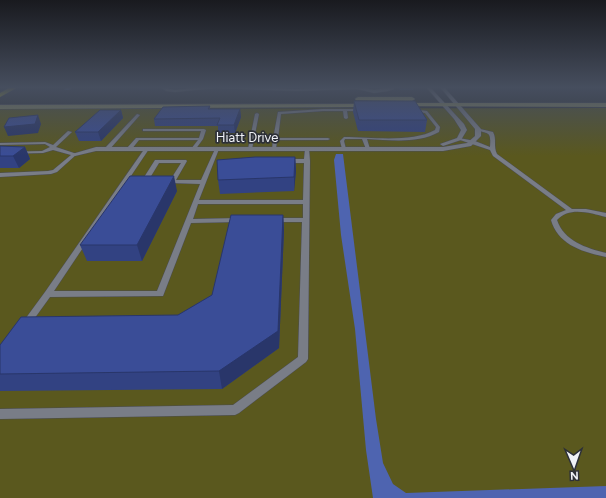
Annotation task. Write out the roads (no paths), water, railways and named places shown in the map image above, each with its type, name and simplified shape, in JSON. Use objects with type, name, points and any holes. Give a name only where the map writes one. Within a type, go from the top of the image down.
[{"type":"street","points":[[448,110],[462,125],[464,130],[459,139]]},
{"type":"street","points":[[462,110],[478,129],[478,136],[473,142]]},
{"type":"street","name":"Hiatt Drive","points":[[420,148],[438,146],[459,139]]},
{"type":"street","name":"Hiatt Drive","points":[[75,154],[96,149],[368,149],[458,147],[473,142]]},
{"type":"lane","points":[[274,149],[279,113],[339,110]]},
{"type":"lane","points":[[344,110],[346,118]]},
{"type":"lane","points":[[344,149],[342,141],[344,138],[416,138],[432,135],[437,131],[438,127],[426,112],[420,110]]},
{"type":"lane","points":[[250,149],[257,114]]},
{"type":"lane","points":[[107,149],[138,115]]},
{"type":"lane","points":[[478,129],[493,136],[492,149],[495,155],[571,211]]},
{"type":"lane","points":[[145,130],[204,130],[201,139],[193,149]]},
{"type":"lane","points":[[0,153],[42,152],[52,148],[70,132]]},
{"type":"lane","points":[[364,138],[368,149]]},
{"type":"lane","points":[[129,149],[138,139],[201,139]]},
{"type":"lane","points":[[275,139],[328,139]]},
{"type":"lane","points":[[459,139],[492,149]]},
{"type":"lane","points":[[0,144],[45,143],[51,145],[52,148],[75,154]]},
{"type":"lane","points":[[22,330],[147,149]]},
{"type":"lane","points":[[48,294],[160,294],[217,149]]},
{"type":"lane","points":[[0,414],[235,410],[303,359],[307,149]]},
{"type":"lane","points":[[0,175],[49,174],[55,171],[75,154]]},
{"type":"lane","points":[[151,182],[144,182],[157,161],[184,161],[172,182]]},
{"type":"lane","points":[[212,161],[220,161]]},
{"type":"lane","points":[[283,161],[307,161]]},
{"type":"lane","points":[[165,182],[203,182]]},
{"type":"lane","points":[[196,202],[306,202]]},
{"type":"lane","points":[[606,215],[592,212],[571,211],[564,212],[554,220],[555,228],[562,236],[586,250],[606,255]]},
{"type":"lane","points":[[189,221],[243,220]]},
{"type":"lane","points":[[267,220],[306,220]]},
{"type":"water","points":[[336,154],[343,154],[376,419],[383,463],[393,484],[406,493],[606,486],[606,498],[373,498],[366,450],[355,329],[341,235],[334,160]]}]
